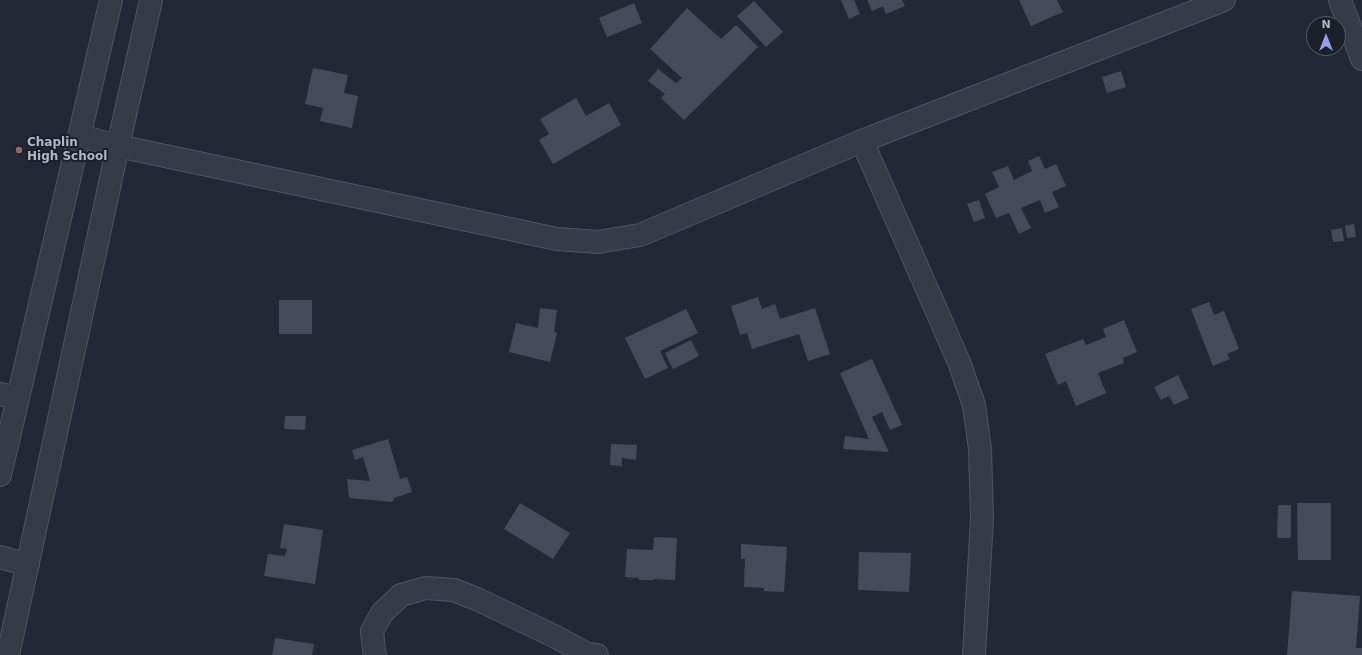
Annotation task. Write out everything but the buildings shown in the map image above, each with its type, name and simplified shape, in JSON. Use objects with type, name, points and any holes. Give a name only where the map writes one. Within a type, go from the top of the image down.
[{"type":"street","points":[[0,475],[9,396],[80,136],[111,0]]},
{"type":"street","points":[[8,655],[118,146],[152,0]]},
{"type":"street","points":[[80,136],[118,146],[557,239],[598,242],[640,234],[862,141],[1224,0]]},
{"type":"street","points":[[1340,0],[1362,59]]},
{"type":"street","points":[[862,141],[959,362],[974,404],[980,449],[982,519],[974,655]]},
{"type":"street","points":[[0,557],[28,565]]},
{"type":"street","points":[[376,655],[372,631],[382,613],[401,595],[426,588],[454,590],[467,595],[556,637],[590,655]]},
{"type":"place","name":"Chaplin High School","points":[[19,150]]}]
